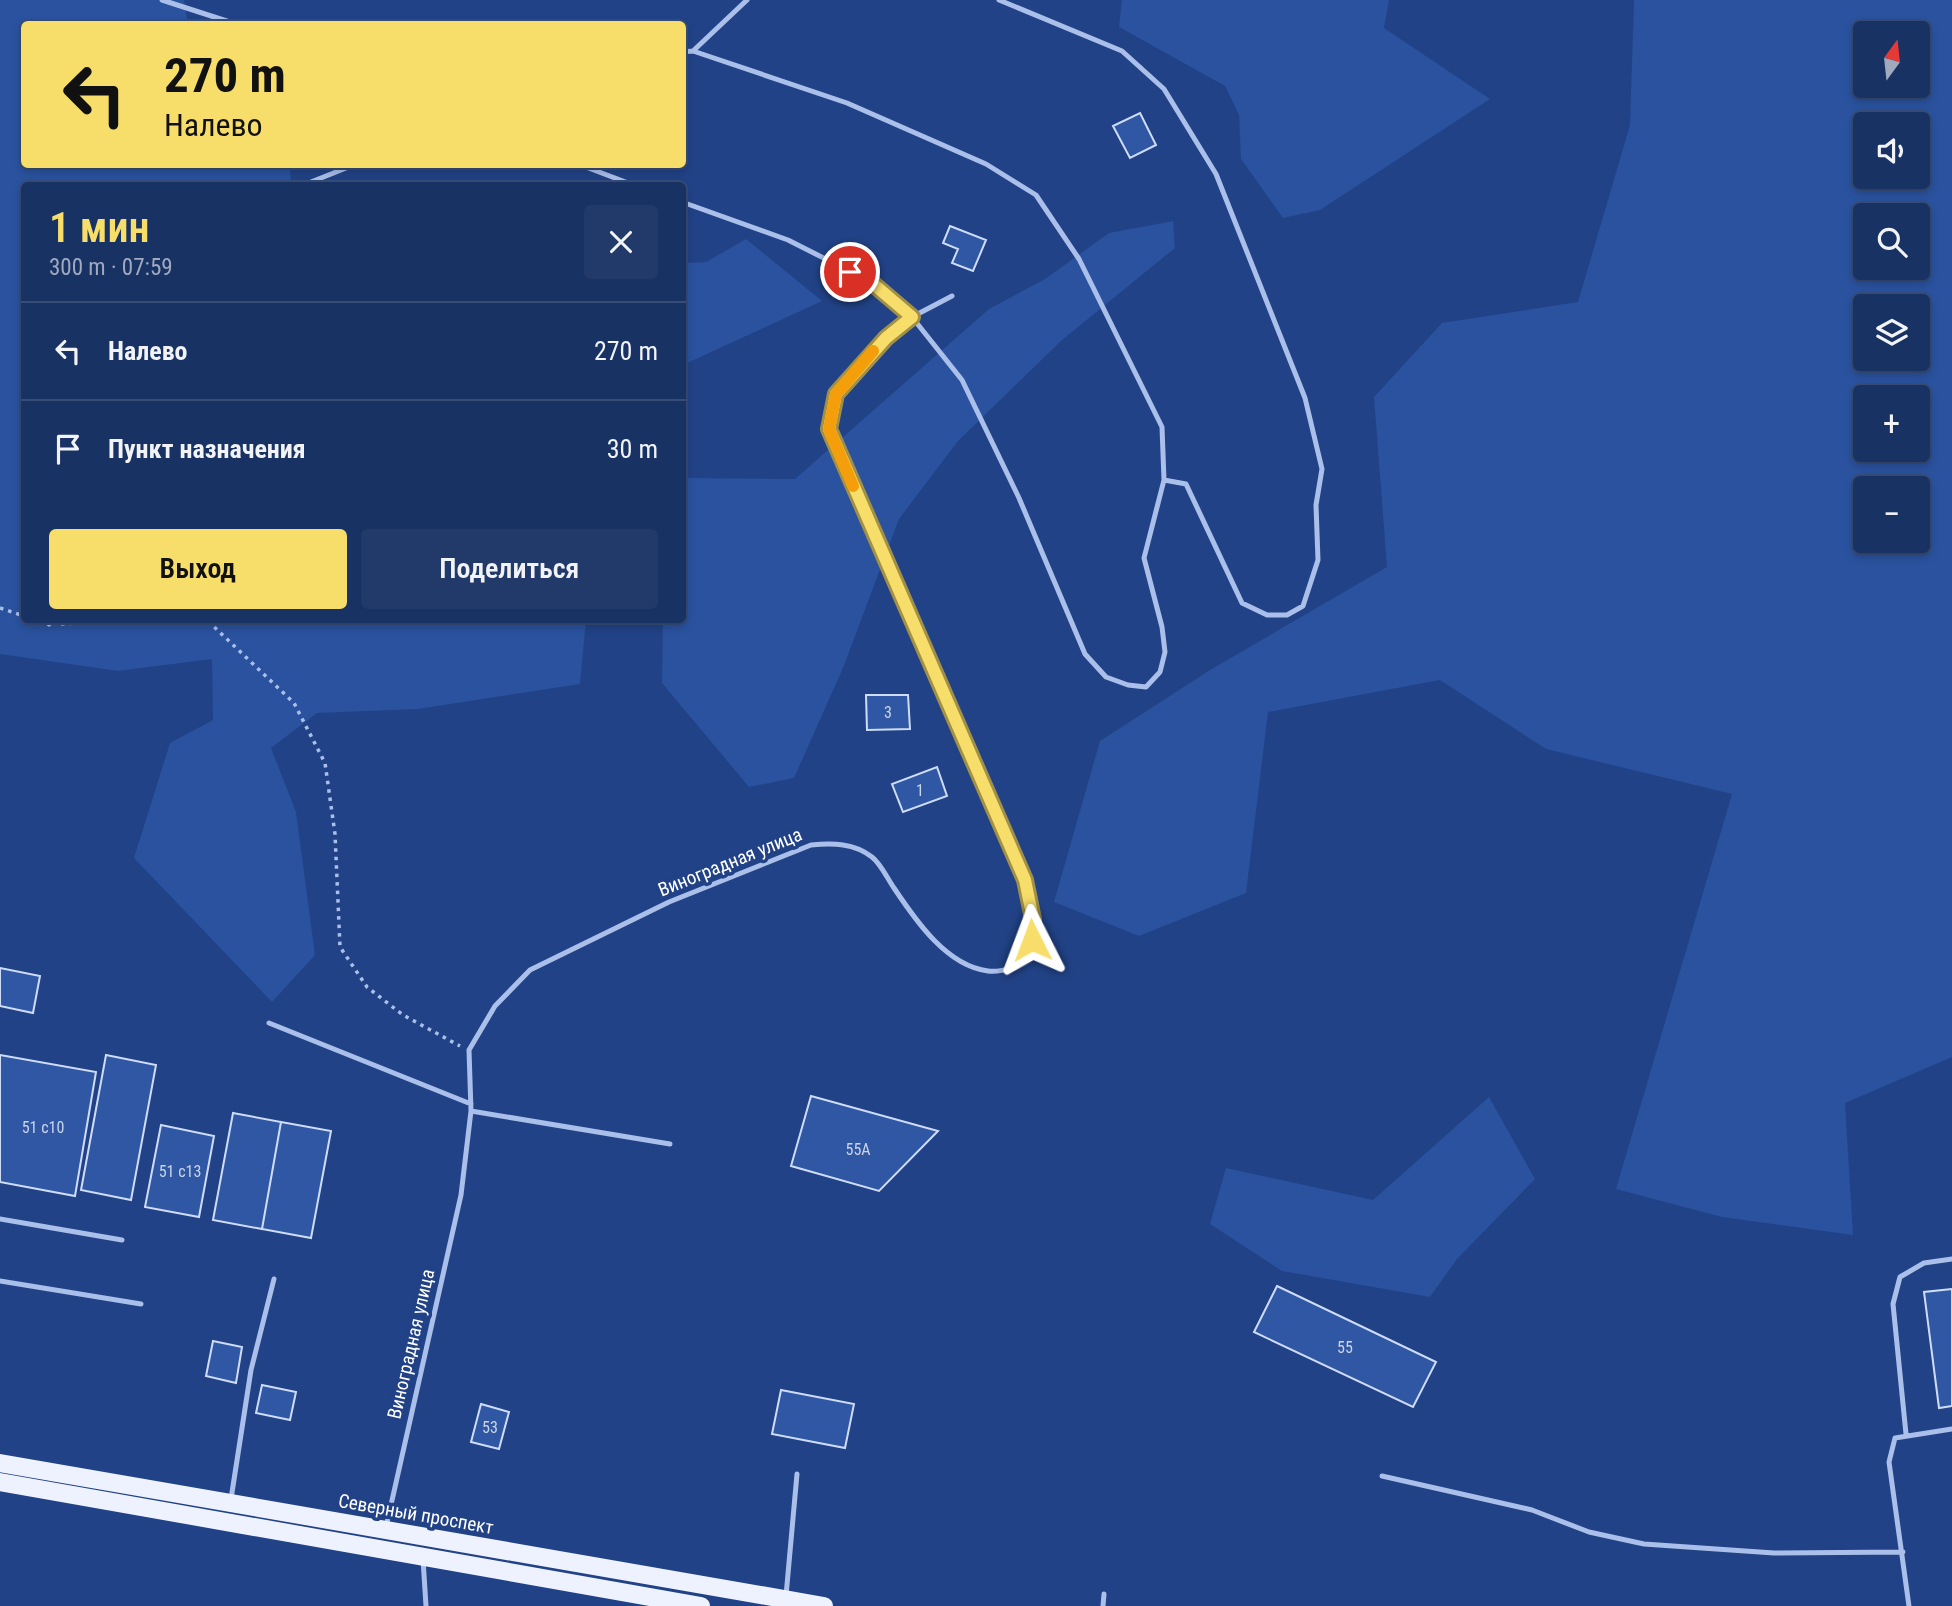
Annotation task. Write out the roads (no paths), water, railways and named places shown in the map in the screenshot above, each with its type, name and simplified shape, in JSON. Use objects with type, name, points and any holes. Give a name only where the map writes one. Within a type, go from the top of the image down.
[{"type":"main road","name":"Северный проспект","points":[[0,1463],[824,1606]]},
{"type":"main road","points":[[0,1482],[633,1600],[701,1606]]},
{"type":"lane","points":[[162,0],[227,21]]},
{"type":"lane","points":[[693,51],[747,0]]},
{"type":"lane","points":[[999,0],[1122,51],[1164,89],[1216,174],[1305,398],[1322,469],[1316,505],[1318,560],[1303,606],[1287,615],[1267,615],[1242,603],[1186,484],[1164,480]]},
{"type":"lane","points":[[686,52],[693,51],[847,103],[986,164],[1036,195],[1079,259],[1162,427],[1164,480],[1144,558],[1162,627],[1165,652],[1160,672],[1146,687],[1128,685],[1106,677],[1085,654],[1019,498],[962,380],[912,317],[871,282],[788,240],[686,203]]},
{"type":"lane","points":[[311,182],[346,168]]},
{"type":"lane","points":[[589,168],[625,182]]},
{"type":"lane","name":"Виноградная улица","points":[[385,1530],[461,1195],[471,1108],[468,1050],[495,1006],[530,970],[669,902],[811,845],[846,845],[858,848],[875,859],[933,939],[972,969],[994,972],[1013,967],[1032,940],[1033,919],[1025,880],[829,429],[836,394],[886,338],[912,317],[952,296]]},
{"type":"lane","points":[[269,1023],[471,1108],[670,1144]]},
{"type":"lane","points":[[0,1219],[122,1240]]},
{"type":"lane","points":[[1906,1434],[1893,1304],[1900,1277],[1924,1263],[1952,1259]]},
{"type":"lane","points":[[230,1503],[251,1370],[274,1279]]},
{"type":"lane","points":[[0,1281],[141,1304]]},
{"type":"lane","points":[[1909,1606],[1889,1462],[1895,1438],[1906,1434],[1952,1429]]},
{"type":"lane","points":[[785,1599],[797,1474]]},
{"type":"lane","points":[[1382,1476],[1532,1510],[1589,1532],[1644,1544],[1774,1553],[1903,1552]]},
{"type":"lane","points":[[423,1559],[426,1606]]},
{"type":"lane","points":[[1103,1606],[1104,1594]]}]
